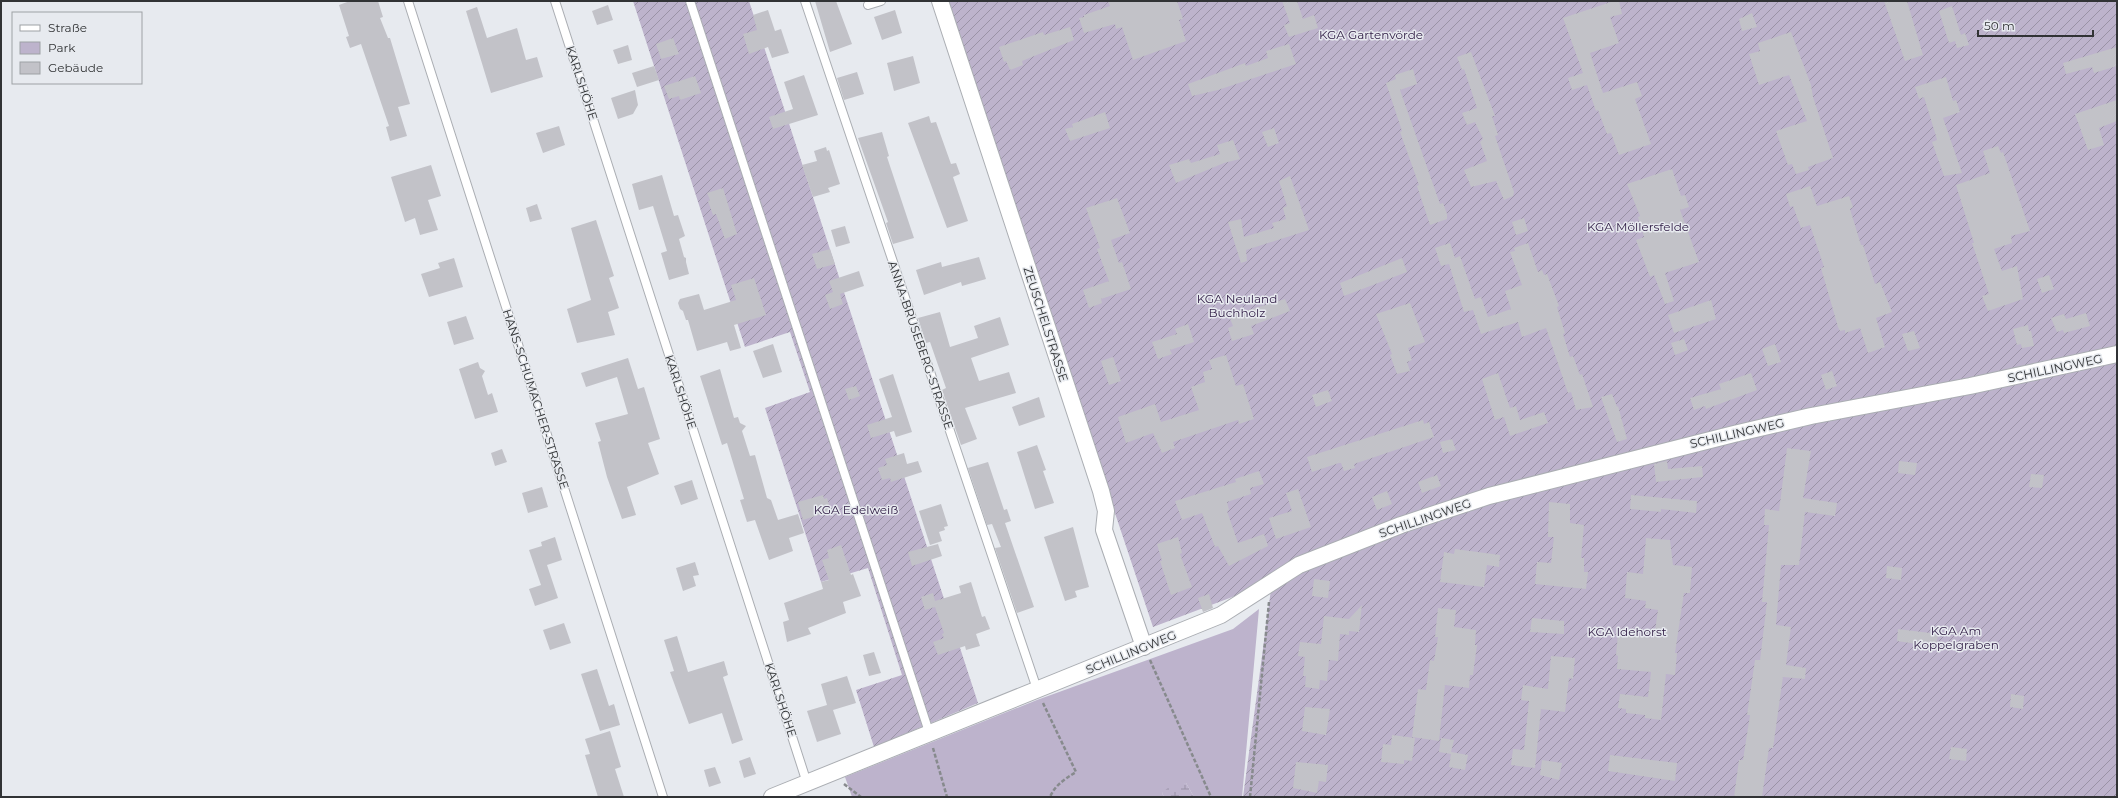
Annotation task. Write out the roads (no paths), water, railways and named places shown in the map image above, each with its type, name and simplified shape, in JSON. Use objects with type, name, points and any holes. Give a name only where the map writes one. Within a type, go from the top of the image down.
[{"type":"street","name":"ZEUSCHELSTRASSE","points":[[940,1],[1101,491],[1106,511],[1104,530],[1144,647]]},
{"type":"street","name":"SCHILLINGWEG","points":[[772,797],[1222,615],[1299,564],[1401,525],[1489,496],[1811,416],[1970,386],[2117,354]]},
{"type":"lane","name":"HANS-SCHUMACHER-STRASSE","points":[[408,1],[663,797]]},
{"type":"lane","name":"KARLSHÖHE","points":[[555,1],[807,783]]},
{"type":"lane","points":[[690,1],[904,659],[930,734]]},
{"type":"lane","name":"ANNA-BRUSEBERG-STRASSE","points":[[805,1],[1037,689]]},
{"type":"lane","points":[[868,5],[881,1]]},
{"type":"park label","name":"KGA Gartenvörde","points":[[1371,34]]},
{"type":"park label","name":"KGA Möllersfelde","points":[[1638,226]]},
{"type":"park label","name":"KGA Neuland Buchholz","points":[[1237,305]]},
{"type":"park label","name":"KGA Edelweiß","points":[[856,509]]},
{"type":"park label","name":"KGA Idehorst","points":[[1627,631]]},
{"type":"park label","name":"KGA Am Koppelgraben","points":[[1956,637]]}]
